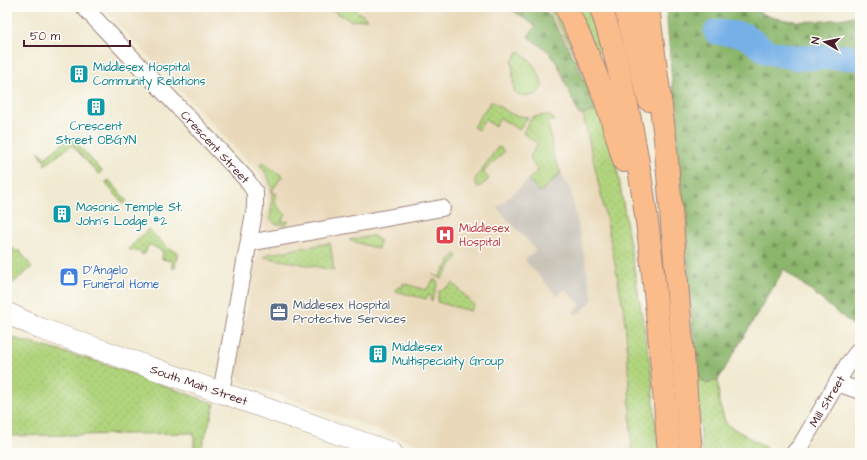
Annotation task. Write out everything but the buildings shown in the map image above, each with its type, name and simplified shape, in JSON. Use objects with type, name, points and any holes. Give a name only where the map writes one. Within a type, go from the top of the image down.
[{"type":"highway","points":[[566,7],[588,54],[614,125],[653,263]]},
{"type":"highway","points":[[601,7],[609,31],[627,106],[641,182],[653,263],[669,453]]},
{"type":"highway","points":[[625,7],[631,26],[652,116],[663,175],[675,261]]},
{"type":"highway","points":[[648,7],[662,103],[691,453]]},
{"type":"street","name":"Crescent Street","points":[[84,7],[253,188],[255,208],[221,392]]},
{"type":"street","points":[[249,243],[442,208]]},
{"type":"street","name":"South Main Street","points":[[7,313],[39,328],[392,453]]},
{"type":"street","name":"Mill Street","points":[[794,453],[801,445],[837,383],[860,349]]},
{"type":"street","points":[[837,383],[860,391]]},
{"type":"shaded area","name":"Middlesex Hospital","points":[[102,7],[548,7],[575,54],[595,97],[617,167],[644,319],[652,376],[658,453],[442,453],[244,383],[240,380],[236,372],[236,366],[268,200],[265,183],[260,174]]},
{"type":"shaded area","points":[[561,173],[571,191],[593,300],[576,315],[573,312],[581,305],[565,289],[557,296],[525,260],[536,250],[497,208],[528,180],[540,192]]},
{"type":"green space","points":[[333,7],[351,7],[368,19],[351,21],[332,10]]},
{"type":"green space","points":[[508,7],[543,7],[573,57],[586,84],[596,111],[579,115],[558,65],[548,51],[528,37],[535,26]]},
{"type":"green space","points":[[548,7],[554,7],[580,61],[595,97],[575,54]]},
{"type":"green space","points":[[575,7],[587,7],[601,49],[596,52]]},
{"type":"green space","points":[[666,7],[753,7],[774,18],[805,21],[836,20],[860,14],[860,329],[859,330],[784,269],[718,380],[707,384],[696,375]]},
{"type":"green space","points":[[519,51],[531,62],[540,76],[542,87],[537,94],[525,96],[514,91],[512,61]]},
{"type":"green space","points":[[491,101],[513,115],[528,117],[519,130],[500,118],[495,126],[485,120],[478,130],[473,127]]},
{"type":"green space","points":[[599,109],[617,167],[652,376],[658,453],[632,453],[624,312],[606,217],[583,114]]},
{"type":"green space","points":[[546,115],[553,118],[554,121],[548,122],[553,154],[561,173],[540,192],[528,180],[538,171],[530,157],[538,144],[523,133],[532,117]]},
{"type":"green space","points":[[71,137],[102,171],[98,174],[72,145],[45,165],[44,164],[45,162],[38,152],[40,152],[45,158]]},
{"type":"green space","points":[[498,147],[504,152],[483,172],[489,179],[478,187],[475,183],[475,179]]},
{"type":"green space","points":[[262,162],[282,176],[272,191],[271,184],[260,165]]},
{"type":"green space","points":[[109,180],[127,201],[124,204],[107,185],[106,182]]},
{"type":"green space","points":[[272,191],[277,194],[275,201],[277,206],[286,215],[281,222],[289,221],[286,225],[275,224],[270,219]]},
{"type":"green space","points":[[148,229],[169,249],[178,252],[175,268],[172,268],[172,261],[162,259],[163,251],[152,246],[148,245],[145,254],[128,249]]},
{"type":"green space","points":[[371,236],[380,241],[378,249],[349,240]]},
{"type":"green space","points":[[330,243],[334,270],[264,257],[269,254]]},
{"type":"green space","points":[[12,247],[17,252],[19,250],[32,267],[7,288],[7,251]]},
{"type":"green space","points":[[455,254],[458,256],[441,279],[432,274],[439,277]]},
{"type":"green space","points":[[434,279],[438,282],[432,301],[430,300],[431,297],[428,295],[426,299],[395,291],[398,287],[402,288],[403,283],[426,290]]},
{"type":"green space","points":[[453,283],[474,305],[470,311],[437,302],[439,291]]},
{"type":"green space","points":[[7,335],[99,362],[215,404],[200,453],[194,453],[194,433],[9,436],[7,438]]},
{"type":"green space","points":[[696,375],[707,384],[718,380],[719,403],[726,424],[768,449],[764,453],[702,453]]},
{"type":"waterway","points":[[716,32],[744,35],[768,52],[797,58],[860,58]]},
{"type":"place","name":"Middlesex Hospital Community Relations","points":[[79,74]]},
{"type":"place","name":"Crescent Street OBGYN","points":[[96,107]]},
{"type":"place","name":"Masonic Temple St. John's Lodge #2","points":[[62,214]]},
{"type":"place","name":"Middlesex Hospital","points":[[445,235]]},
{"type":"place","name":"D'Angelo Funeral Home","points":[[69,277]]},
{"type":"place","name":"Middlesex Hospital Protective Services","points":[[279,312]]},
{"type":"place","name":"Middlesex Multispecialty Group","points":[[378,354]]}]
